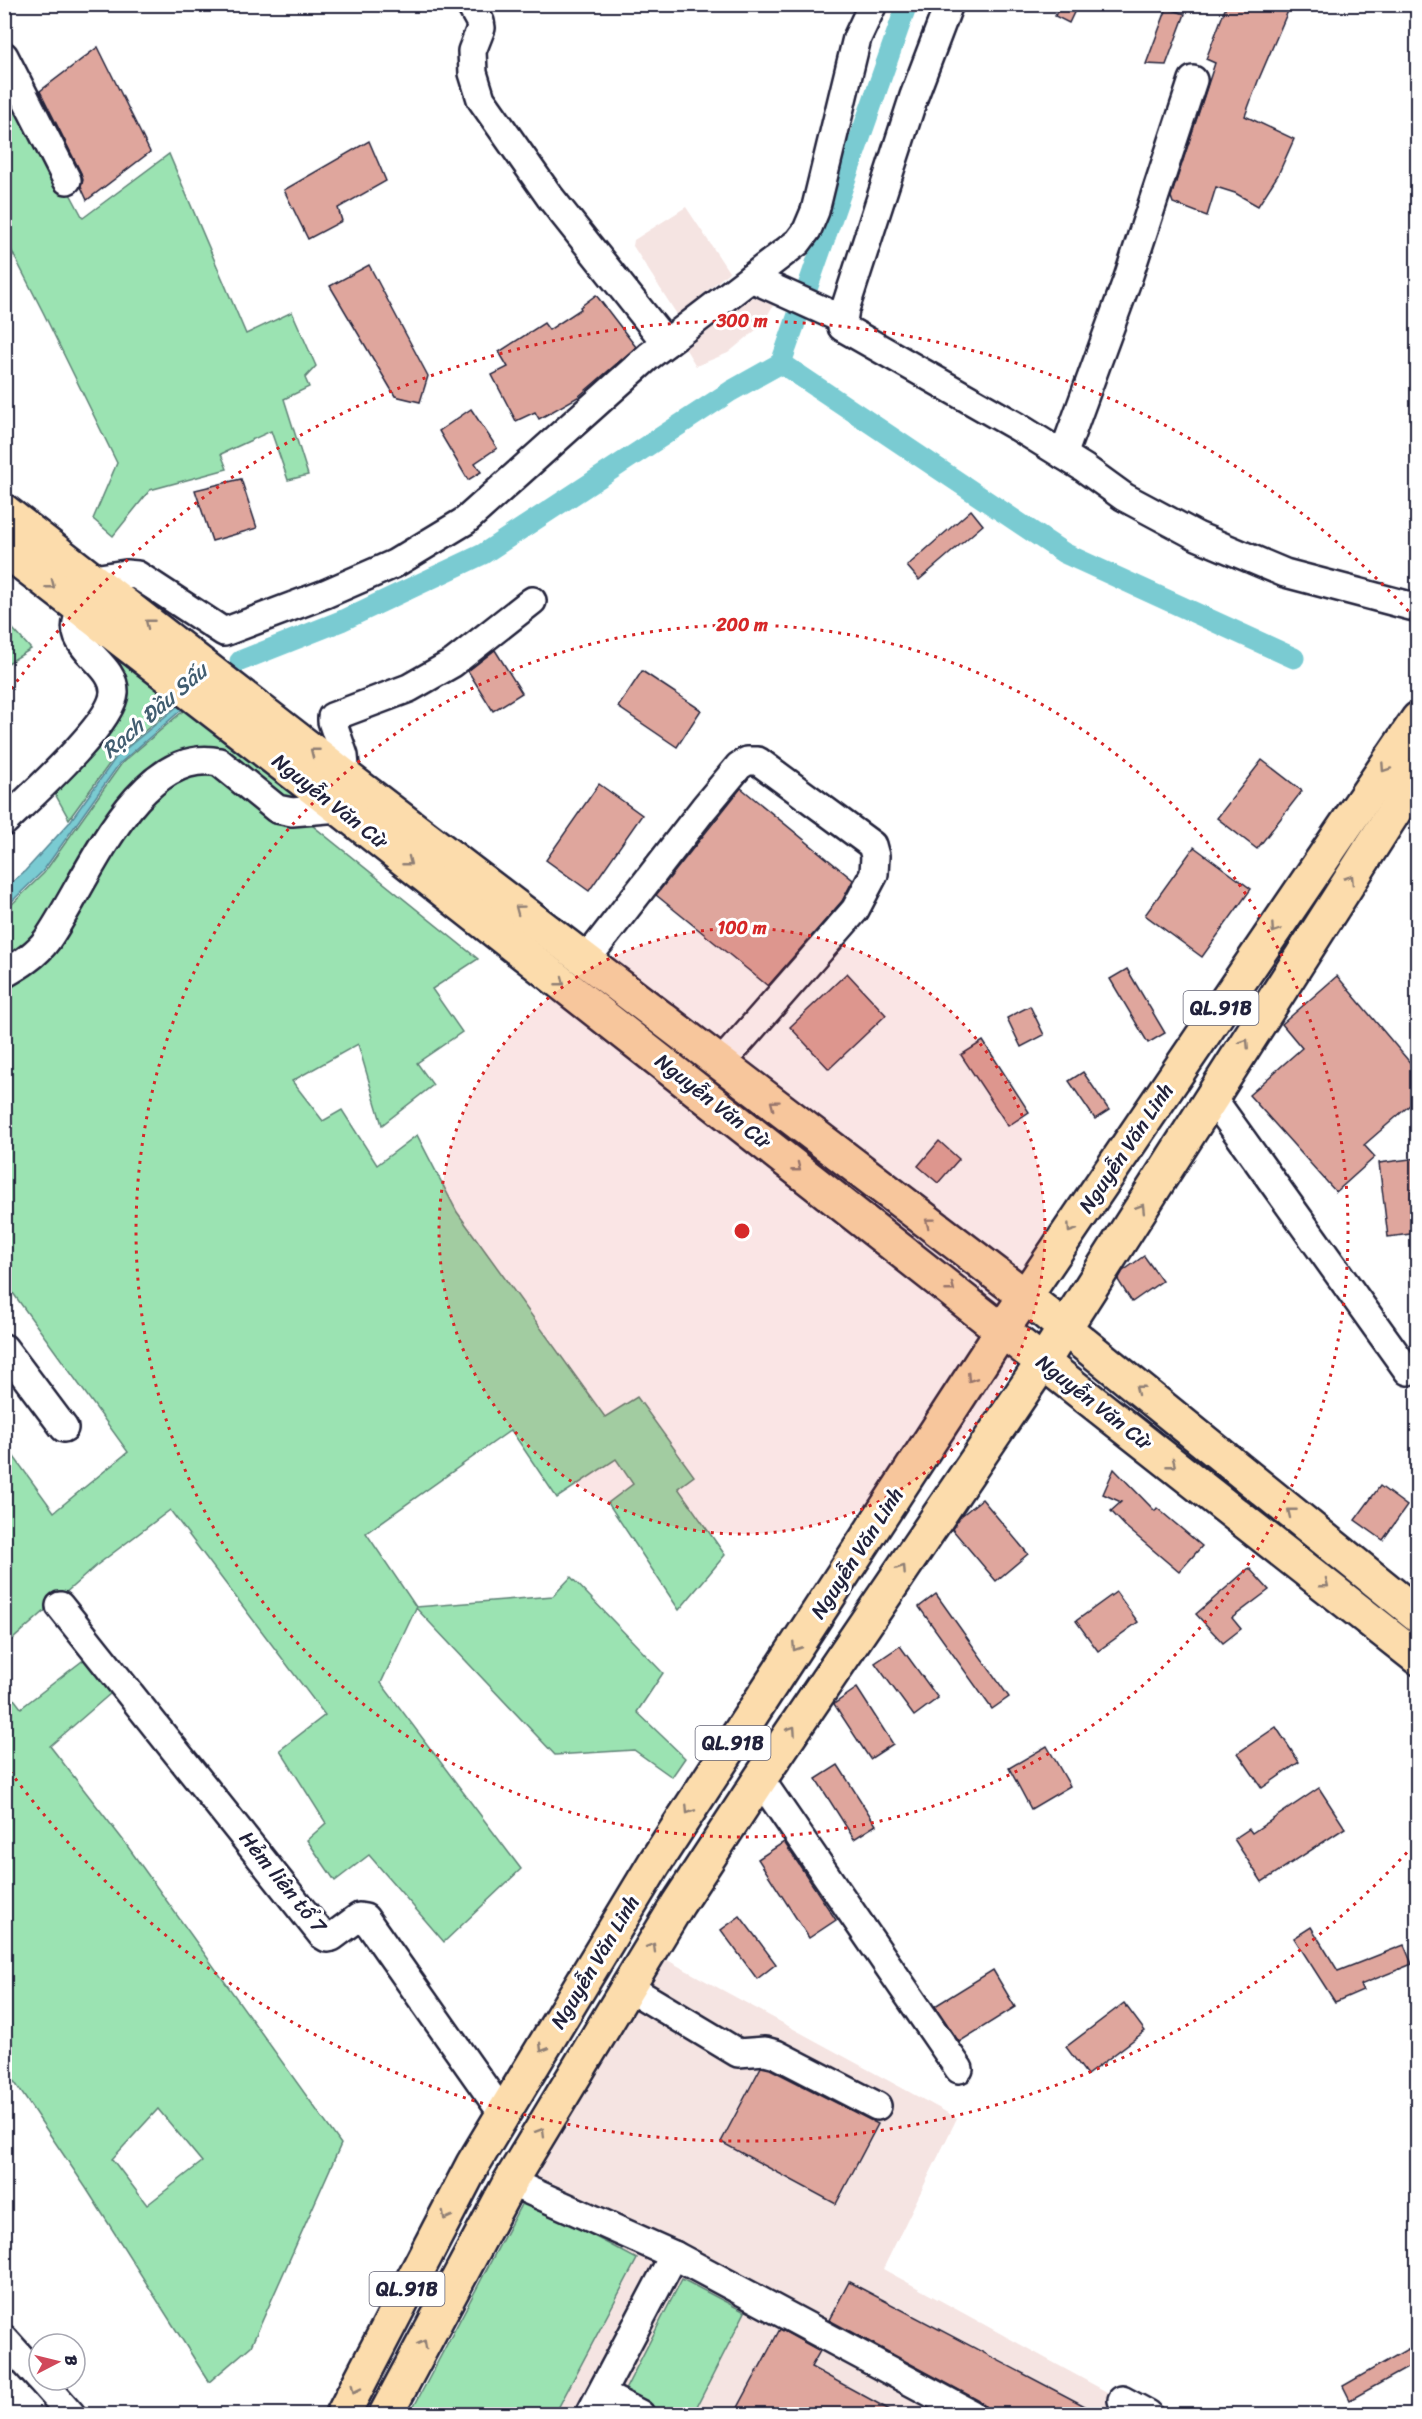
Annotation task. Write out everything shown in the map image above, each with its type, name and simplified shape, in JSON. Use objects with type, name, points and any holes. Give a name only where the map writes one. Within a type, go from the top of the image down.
[{"type":"main road","name":"Nguyễn Văn Cừ","points":[[4,511],[93,579],[182,668],[472,893],[1043,1362],[1418,1658]]},
{"type":"main road","name":"Nguyễn Văn Cừ","points":[[4,549],[134,650],[182,668]]},
{"type":"main road","name":"Nguyễn Văn Linh","points":[[343,2415],[473,2164],[654,1864],[1025,1296],[1418,719]]},
{"type":"main road","name":"Nguyễn Văn Linh","points":[[386,2415],[510,2182],[706,1860],[1065,1329],[1211,1096],[1418,774]]},
{"type":"main road","name":"Nguyễn Văn Cừ","points":[[472,893],[586,960],[721,1063],[1025,1296],[1418,1615]]},
{"type":"main road","points":[[473,2164],[510,2182]]},
{"type":"street","points":[[470,4],[481,28],[472,51],[473,73],[481,99],[550,197],[666,343]]},
{"type":"street","points":[[93,579],[126,574],[137,575],[224,632],[325,594],[394,564],[465,521],[666,343],[798,242],[807,230],[815,211],[857,38],[873,4]]},
{"type":"street","points":[[836,316],[949,4]]},
{"type":"street","points":[[4,56],[67,180]]},
{"type":"street","points":[[1063,455],[1128,278],[1193,80]]},
{"type":"street","points":[[751,278],[836,316],[845,330],[1018,427],[1160,518],[1285,573],[1418,608]]},
{"type":"street","points":[[14,969],[47,940],[109,835],[148,786],[164,774],[194,760],[207,759],[219,762],[277,809],[292,812],[342,792],[344,756],[332,717],[409,688],[453,663],[532,600]]},
{"type":"street","points":[[4,822],[54,773],[100,722],[114,694],[113,680],[108,670],[84,649],[79,638],[78,617],[83,610]]},
{"type":"street","points":[[108,670],[109,658],[118,650],[134,650]]},
{"type":"street","points":[[586,960],[704,808],[739,766],[747,761],[758,761],[872,845],[875,856],[874,874],[855,910],[721,1063]]},
{"type":"street","points":[[1211,1096],[1408,1371]]},
{"type":"street","points":[[4,1348],[64,1428]]},
{"type":"street","name":"Hẻm liên tổ 7","points":[[60,1606],[322,1935],[327,1938],[332,1937],[359,1917],[365,1918],[503,2114]]},
{"type":"street","points":[[760,1779],[959,2069]]},
{"type":"street","points":[[628,1987],[738,2053],[765,2051],[776,2054],[878,2106]]},
{"type":"street","points":[[510,2182],[674,2255],[971,2415]]},
{"type":"street","points":[[640,2415],[595,2404],[674,2255]]},
{"type":"street","points":[[4,2339],[27,2365]]},
{"type":"street","points":[[51,2392],[71,2415]]},
{"type":"street","points":[[1122,2400],[1148,2415]]},
{"type":"shaded area","points":[[686,207],[729,272],[678,316],[633,246],[634,240]]},
{"type":"shaded area","points":[[770,266],[787,281],[762,325],[728,353],[696,366],[685,348],[698,331]]},
{"type":"shaded area","points":[[658,1955],[957,2118],[883,2269],[1147,2414],[410,2414],[576,2101]]},
{"type":"green space","points":[[4,70],[83,218],[169,154],[246,334],[292,312],[316,366],[305,378],[309,387],[284,399],[308,475],[288,480],[271,431],[221,454],[227,469],[150,490],[113,536],[93,519],[117,463],[5,238]]},
{"type":"green space","points":[[4,619],[31,649],[5,665],[4,665]]},
{"type":"green space","points":[[125,660],[183,699],[115,756],[69,819],[54,792],[121,675],[120,664]]},
{"type":"green space","points":[[189,706],[310,801],[297,805],[190,754],[42,935],[5,968],[5,911],[44,873],[122,763]]},
{"type":"green space","points":[[202,767],[303,818],[478,959],[432,989],[462,1032],[417,1063],[433,1085],[382,1125],[358,1044],[292,1081],[323,1121],[342,1110],[377,1165],[417,1135],[457,1212],[605,1417],[637,1397],[694,1476],[678,1488],[725,1555],[679,1610],[608,1503],[633,1484],[616,1459],[557,1498],[511,1430],[366,1533],[416,1607],[553,1596],[571,1577],[663,1673],[637,1712],[685,1758],[672,1777],[634,1750],[555,1755],[416,1608],[381,1683],[521,1869],[444,1942],[369,1855],[335,1881],[307,1840],[326,1823],[280,1750],[325,1715],[170,1510],[97,1565],[5,1646],[4,1443],[54,1512],[128,1452],[5,1282],[5,980],[149,795]]},
{"type":"green space","points":[[90,1655],[118,1687],[50,1746],[123,1840],[341,2144],[251,2346],[209,2382],[86,2188],[5,2068],[4,1686],[21,1708]],"holes":[[[158,2109],[202,2162],[147,2205],[112,2159]]]},
{"type":"green space","points":[[524,2199],[637,2259],[555,2414],[410,2414]]},
{"type":"green space","points":[[682,2279],[745,2312],[693,2414],[666,2414],[624,2392]]},
{"type":"water","name":"Rạch Đầu Sấu","points":[[184,701],[188,704],[119,764],[43,871],[5,908],[5,888],[25,871],[69,823],[117,756]]},
{"type":"building","points":[[1061,4],[1078,4],[1069,23],[1055,16]]},
{"type":"building","points":[[1227,4],[1291,4],[1245,116],[1294,139],[1278,175],[1258,206],[1235,193],[1216,187],[1207,216],[1173,203],[1171,197],[1215,63],[1206,59]]},
{"type":"building","points":[[1167,8],[1185,14],[1166,65],[1146,64]]},
{"type":"building","points":[[98,47],[150,152],[87,200],[81,187],[83,180],[81,173],[40,91]]},
{"type":"building","points":[[369,141],[386,181],[338,208],[342,221],[308,239],[284,190]]},
{"type":"building","points":[[369,265],[428,376],[420,402],[395,396],[330,286]]},
{"type":"building","points":[[596,295],[636,347],[578,397],[539,419],[535,412],[516,421],[492,375],[508,367],[499,352],[544,323],[549,330],[581,309],[580,307]]},
{"type":"building","points":[[471,409],[497,448],[475,463],[481,472],[468,480],[439,431]]},
{"type":"building","points":[[241,479],[257,528],[212,541],[195,490]]},
{"type":"building","points":[[971,510],[983,525],[919,580],[907,566]]},
{"type":"building","points":[[495,650],[522,693],[493,711],[468,671]]},
{"type":"building","points":[[642,671],[701,710],[677,747],[618,707]]},
{"type":"building","points":[[1262,760],[1302,791],[1257,849],[1217,818]]},
{"type":"building","points":[[599,784],[642,815],[589,891],[546,860]]},
{"type":"building","points":[[741,788],[853,880],[842,901],[768,986],[656,895]]},
{"type":"building","points":[[1194,847],[1251,889],[1202,957],[1145,915]]},
{"type":"building","points":[[1127,969],[1165,1033],[1148,1043],[1110,979]]},
{"type":"building","points":[[847,973],[886,1015],[829,1069],[790,1027]]},
{"type":"building","points":[[1337,976],[1418,1072],[1418,1098],[1364,1145],[1375,1157],[1336,1192],[1249,1095],[1302,1048],[1282,1024]]},
{"type":"building","points":[[1030,1006],[1044,1035],[1021,1047],[1007,1018]]},
{"type":"building","points":[[983,1041],[1029,1112],[1008,1126],[961,1055]]},
{"type":"building","points":[[1083,1072],[1109,1110],[1095,1119],[1069,1081]]},
{"type":"building","points":[[939,1141],[959,1159],[938,1183],[918,1166]]},
{"type":"building","points":[[1418,1158],[1418,1233],[1388,1237],[1379,1163]]},
{"type":"building","points":[[1144,1256],[1162,1281],[1132,1302],[1118,1280],[1123,1271]]},
{"type":"building","points":[[1114,1469],[1155,1511],[1157,1508],[1202,1546],[1179,1572],[1126,1527],[1111,1511],[1121,1502],[1103,1494]]},
{"type":"building","points":[[1380,1486],[1407,1506],[1383,1540],[1355,1520]]},
{"type":"building","points":[[982,1499],[1028,1554],[996,1581],[952,1529],[961,1516]]},
{"type":"building","points":[[1249,1568],[1269,1590],[1232,1618],[1241,1629],[1223,1643],[1196,1614]]},
{"type":"building","points":[[1116,1592],[1138,1622],[1098,1651],[1076,1621]]},
{"type":"building","points":[[936,1594],[1009,1697],[992,1709],[919,1607]]},
{"type":"building","points":[[900,1646],[938,1698],[914,1716],[875,1663]]},
{"type":"building","points":[[857,1688],[893,1744],[870,1759],[834,1704]]},
{"type":"building","points":[[1276,1727],[1299,1762],[1262,1788],[1238,1753]]},
{"type":"building","points":[[1047,1746],[1070,1786],[1031,1809],[1009,1768]]},
{"type":"building","points":[[838,1765],[876,1825],[854,1839],[816,1779]]},
{"type":"building","points":[[1319,1788],[1345,1828],[1262,1882],[1234,1839],[1249,1829],[1252,1833]]},
{"type":"building","points":[[784,1842],[836,1920],[809,1938],[758,1859]]},
{"type":"building","points":[[740,1916],[776,1964],[757,1979],[721,1930]]},
{"type":"building","points":[[1311,1927],[1338,1971],[1404,1945],[1412,1964],[1360,1985],[1363,1990],[1335,2002],[1294,1938]]},
{"type":"building","points":[[993,1970],[1015,2007],[959,2042],[935,2006]]},
{"type":"building","points":[[1124,2003],[1145,2031],[1087,2075],[1066,2047]]},
{"type":"building","points":[[761,2067],[770,2069],[878,2124],[836,2204],[721,2142]]},
{"type":"building","points":[[849,2282],[1102,2415],[987,2415],[985,2406],[978,2400],[829,2320]]},
{"type":"building","points":[[780,2329],[820,2351],[811,2367],[899,2415],[734,2415]]},
{"type":"building","points":[[1418,2343],[1418,2362],[1350,2400],[1343,2386]]},
{"type":"waterway","points":[[240,661],[341,621],[483,554],[731,391],[781,363],[907,4]]},
{"type":"waterway","points":[[781,363],[1064,553],[1294,658]]},
{"type":"waterway","name":"Rạch Đầu Sấu","points":[[226,671],[240,661]]}]
